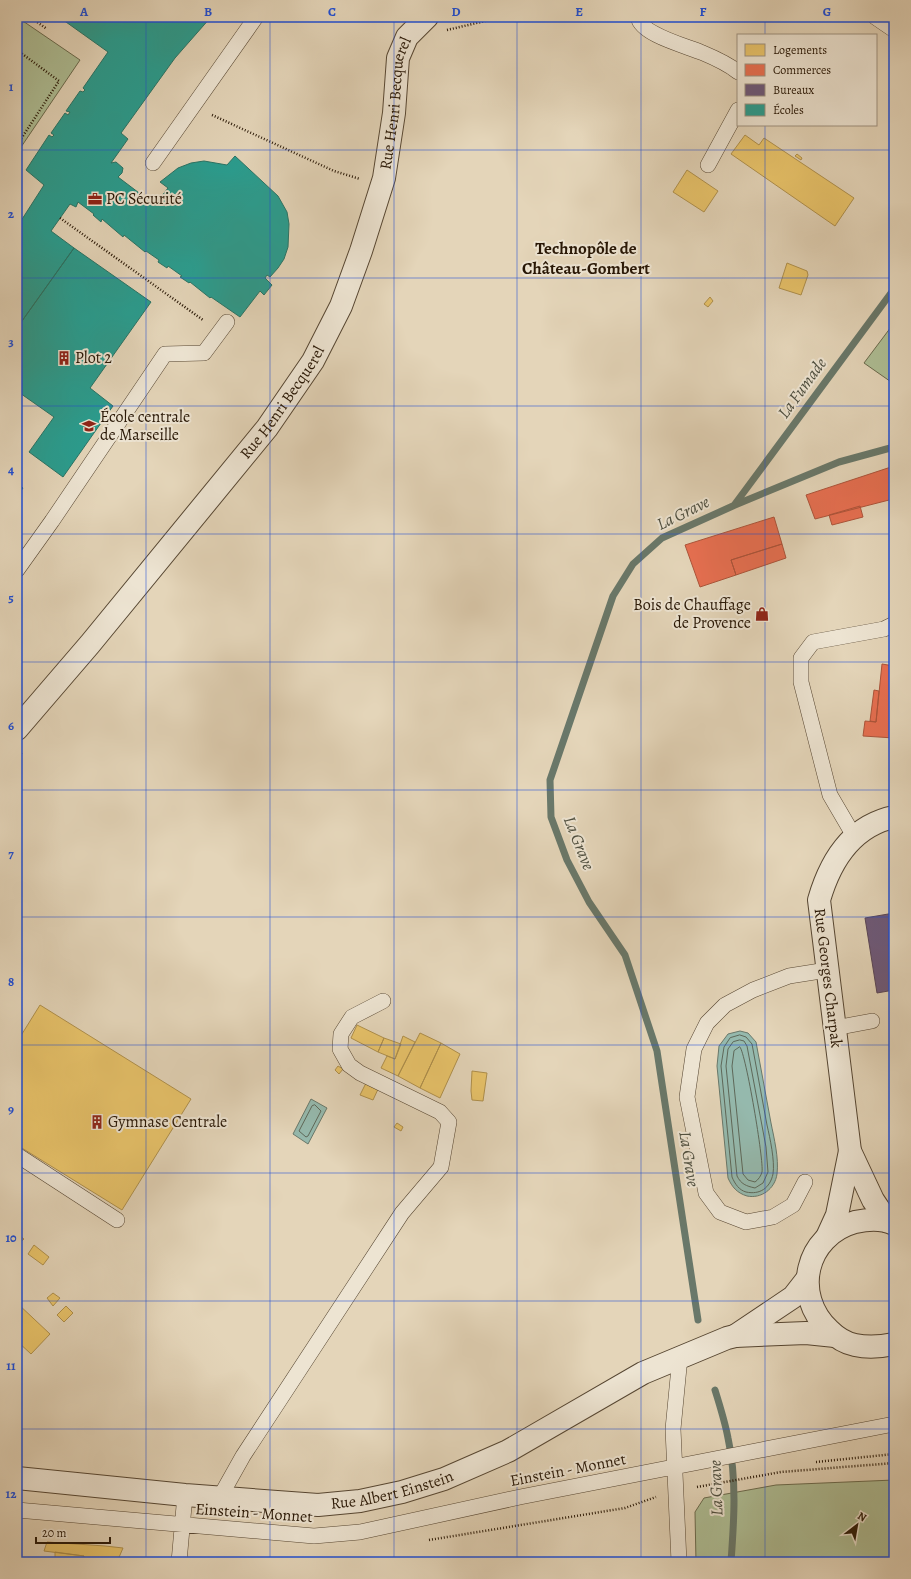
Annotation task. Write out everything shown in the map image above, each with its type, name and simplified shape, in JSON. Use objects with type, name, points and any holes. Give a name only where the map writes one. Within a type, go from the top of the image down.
[{"type":"street","name":"Rue Henri Becquerel","points":[[17,729],[90,644],[267,428],[313,361],[341,306],[362,251],[384,178],[394,113],[398,58],[407,37],[427,17]]},
{"type":"street","name":"Rue Georges Charpak","points":[[850,1151],[819,900],[825,879],[836,858],[854,836],[882,820],[894,817]]},
{"type":"street","points":[[850,1151],[872,1200],[891,1222]]},
{"type":"street","points":[[850,1151],[837,1215],[827,1237],[817,1249],[811,1264],[807,1279],[810,1301],[819,1321],[835,1336],[854,1345],[875,1348],[894,1344]]},
{"type":"street","points":[[827,1237],[845,1225],[866,1219],[891,1222]]},
{"type":"street","name":"Rue Albert Einstein","points":[[17,1478],[185,1495],[318,1505],[360,1501],[402,1492],[444,1479],[508,1451],[643,1373],[735,1336],[793,1297],[807,1279]]},
{"type":"street","name":"Rue Albert Einstein","points":[[735,1336],[806,1333],[835,1336]]},
{"type":"lane","points":[[153,163],[256,17]]},
{"type":"lane","points":[[638,17],[643,27],[653,34],[705,53],[737,71]]},
{"type":"lane","points":[[875,17],[894,30]]},
{"type":"lane","points":[[708,165],[737,112]]},
{"type":"lane","points":[[17,570],[165,354],[204,353],[223,327]]},
{"type":"lane","points":[[854,836],[830,795],[801,682],[801,658],[813,642],[884,629],[894,624]]},
{"type":"lane","points":[[805,1182],[793,1205],[773,1217],[746,1222],[720,1212],[706,1193],[687,1097],[694,1049],[707,1023],[725,1005],[753,990],[789,976],[827,970]]},
{"type":"lane","points":[[220,1497],[243,1456],[402,1213],[441,1167],[449,1122],[440,1112],[360,1074],[349,1065],[340,1049],[341,1034],[352,1017],[383,1001]]},
{"type":"lane","points":[[835,1028],[872,1021]]},
{"type":"lane","points":[[17,1155],[117,1220]]},
{"type":"lane","points":[[678,1562],[673,1429],[680,1357]]},
{"type":"lane","name":"Einstein - Monnet","points":[[17,1510],[314,1536],[360,1532],[520,1497],[619,1479],[894,1424]]},
{"type":"lane","points":[[179,1562],[185,1495]]},
{"type":"path","points":[[30,17],[47,29]]},
{"type":"path","points":[[17,50],[58,81],[17,145]]},
{"type":"path","points":[[193,106],[334,171],[361,180]]},
{"type":"path","points":[[60,218],[223,327]]},
{"type":"path","points":[[810,1462],[894,1454]]},
{"type":"path","points":[[697,1487],[781,1472],[894,1463]]},
{"type":"green space","points":[[17,17],[80,60],[17,153]]},
{"type":"green space","points":[[894,323],[894,384],[864,363]]},
{"type":"green space","points":[[894,1480],[894,1562],[696,1562],[695,1512],[704,1498],[776,1485]]},
{"type":"water","points":[[740,1031],[748,1033],[756,1042],[775,1142],[777,1161],[777,1174],[773,1184],[766,1192],[752,1197],[743,1195],[733,1187],[728,1178],[717,1066],[719,1046],[728,1034]]},
{"type":"water","points":[[311,1099],[327,1108],[308,1144],[293,1134]]},
{"type":"building: Logements","points":[[745,135],[759,145],[764,138],[854,198],[835,226],[731,154]]},
{"type":"building: Logements","points":[[797,154],[802,158],[801,160],[795,156]]},
{"type":"building: Logements","points":[[687,170],[718,191],[704,212],[673,192]]},
{"type":"building: Logements","points":[[787,263],[807,271],[808,275],[801,295],[779,288]]},
{"type":"building: Logements","points":[[710,297],[713,301],[708,307],[704,304]]},
{"type":"building: Logements","name":"Gymnase Centrale","points":[[40,1005],[191,1099],[122,1210],[17,1145],[17,1042]]},
{"type":"building: Logements","points":[[357,1025],[384,1038],[378,1052],[351,1038]]},
{"type":"building: Logements","points":[[420,1033],[441,1043],[420,1088],[398,1076]]},
{"type":"building: Logements","points":[[403,1036],[415,1042],[398,1076],[381,1068],[387,1056],[395,1059]]},
{"type":"building: Logements","points":[[384,1038],[401,1044],[395,1059],[378,1052]]},
{"type":"building: Logements","points":[[441,1043],[460,1054],[440,1098],[420,1088]]},
{"type":"building: Logements","points":[[338,1066],[343,1069],[339,1074],[335,1070]]},
{"type":"building: Logements","points":[[472,1071],[487,1073],[483,1101],[472,1100]]},
{"type":"building: Logements","points":[[367,1081],[379,1087],[373,1100],[360,1095]]},
{"type":"building: Logements","points":[[397,1123],[403,1127],[401,1131],[394,1127]]},
{"type":"building: Logements","points":[[17,1234],[24,1239],[17,1245]]},
{"type":"building: Logements","points":[[34,1245],[49,1257],[43,1265],[28,1254]]},
{"type":"building: Logements","points":[[53,1293],[60,1298],[53,1306],[47,1298]]},
{"type":"building: Logements","points":[[17,1303],[50,1334],[31,1354],[17,1341]]},
{"type":"building: Logements","points":[[66,1306],[73,1313],[64,1322],[57,1315]]},
{"type":"building: Logements","points":[[47,1542],[123,1548],[117,1562],[83,1562],[84,1556],[44,1551]]},
{"type":"building: Logements","points":[[55,1552],[84,1556],[83,1562],[72,1562],[55,1558]]},
{"type":"building: Commerces","points":[[894,466],[894,487],[890,488],[893,499],[815,519],[806,495]]},
{"type":"building: Commerces","points":[[894,487],[894,502],[890,488]]},
{"type":"building: Commerces","points":[[860,506],[863,517],[832,525],[829,515]]},
{"type":"building: Commerces","points":[[774,517],[782,544],[731,560],[736,575],[700,587],[685,545]]},
{"type":"building: Commerces","points":[[782,544],[786,558],[736,575],[731,560]]},
{"type":"building: Commerces","points":[[882,664],[894,666],[894,738],[863,736],[865,721],[876,722]]},
{"type":"building: Commerces","points":[[874,690],[879,691],[876,722],[870,721]]},
{"type":"building: Bureaux","points":[[894,913],[894,990],[877,993],[865,918]]},
{"type":"building: Bureaux","points":[[891,1081],[894,1081],[894,1095]]},
{"type":"building: Écoles","points":[[59,17],[121,17],[128,22],[131,17],[211,17],[175,58],[121,133],[128,139],[111,163],[116,162],[123,168],[122,173],[118,177],[155,205],[168,188],[160,182],[178,168],[191,163],[204,161],[227,165],[235,156],[278,196],[287,212],[289,224],[288,247],[284,259],[278,268],[270,277],[267,275],[265,278],[272,285],[264,295],[260,291],[240,317],[211,297],[210,298],[190,282],[189,283],[180,277],[182,276],[168,266],[167,268],[158,262],[159,260],[146,251],[145,252],[124,235],[123,237],[102,219],[101,222],[93,215],[94,214],[78,202],[76,207],[70,204],[51,231],[74,248],[17,328],[17,227],[44,185],[26,170],[49,135],[52,137],[54,135],[51,133],[65,113],[68,115],[70,112],[66,111],[80,91],[83,92],[85,90],[83,88],[108,52]]},
{"type":"building: Écoles","name":"Plot 2","points":[[74,248],[151,302],[90,388],[113,406],[63,477],[29,452],[54,417],[17,391],[17,328]]},
{"type":"building: Écoles","points":[[17,484],[23,488],[17,496]]},
{"type":"waterway","name":"La Fumade","points":[[735,504],[894,289]]},
{"type":"waterway","name":"La Grave","points":[[698,1320],[657,1051],[625,955],[589,902],[567,860],[551,817],[550,780],[613,596],[633,564],[662,538],[735,505],[839,462],[894,447]]},
{"type":"waterway","name":"La Grave","points":[[715,1390],[727,1432],[733,1469],[734,1516],[731,1562]]},
{"type":"place","name":"PC Sécurité","points":[[95,199]]},
{"type":"place","name":"Plot 2","points":[[64,358]]},
{"type":"place","name":"École centrale de Marseille","points":[[89,426]]},
{"type":"place","name":"Bois de Chauffage de Provence","points":[[762,614]]},
{"type":"place","name":"Gymnase Centrale","points":[[97,1122]]},
{"type":"district","name":"Technopôle de Château-Gombert","points":[[586,258]]}]
